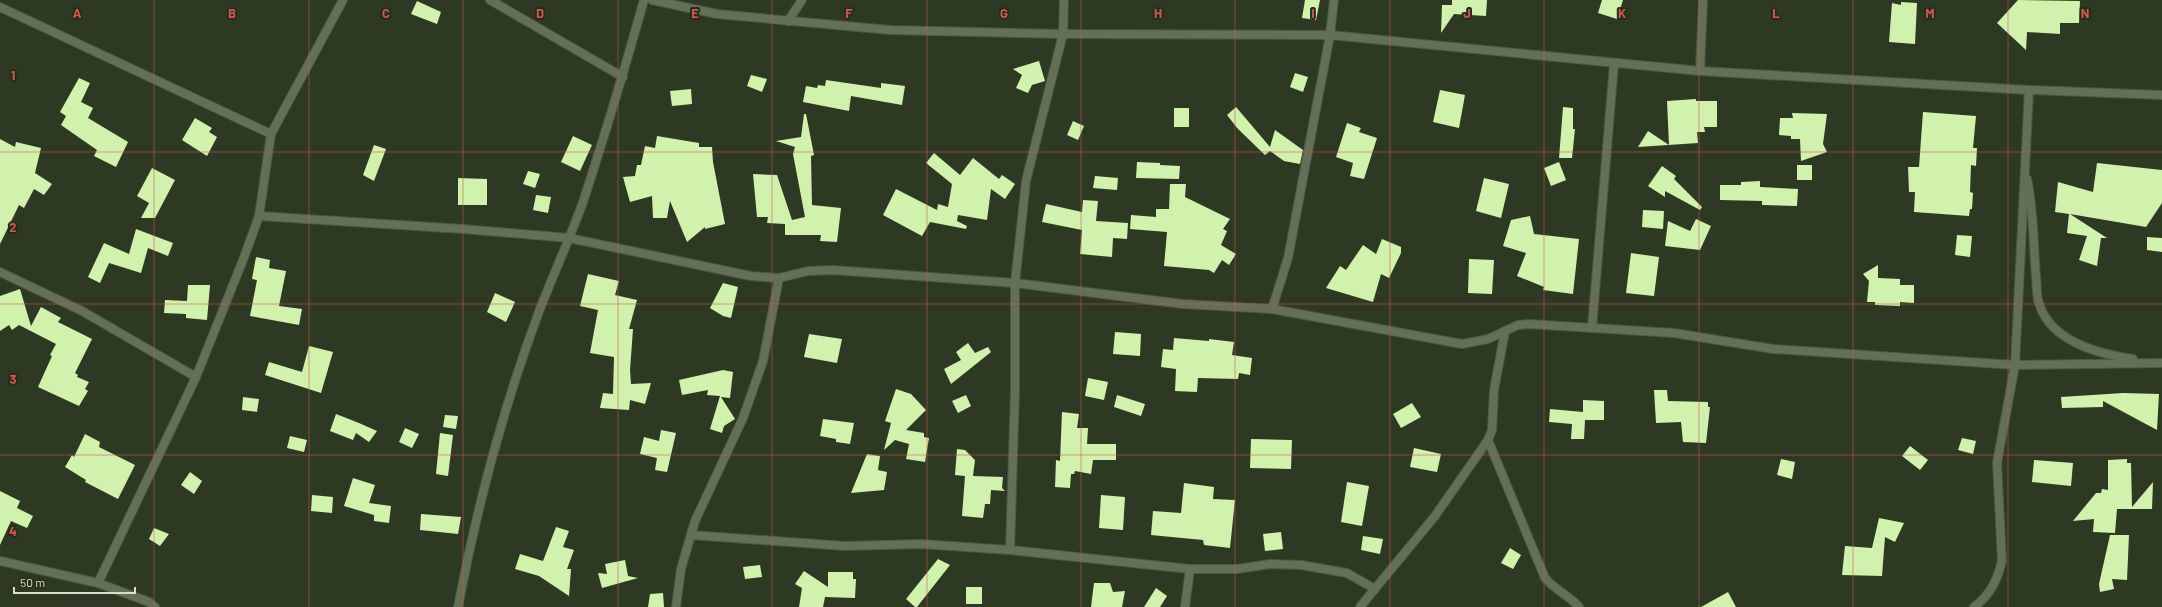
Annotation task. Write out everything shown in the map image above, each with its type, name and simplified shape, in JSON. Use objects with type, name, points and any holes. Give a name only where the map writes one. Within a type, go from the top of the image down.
[{"type":"street","points":[[98,583],[196,377],[259,216],[271,134],[343,0]]},
{"type":"street","points":[[490,0],[623,77]]},
{"type":"street","points":[[458,607],[467,559],[506,409],[540,309],[569,238],[623,77],[644,0]]},
{"type":"street","points":[[652,0],[717,14],[890,30],[1063,34],[1330,35],[1614,64],[1700,71],[2029,90],[2162,95]]},
{"type":"street","points":[[788,21],[802,0]]},
{"type":"street","points":[[1010,550],[1015,391],[1015,283],[1026,181],[1063,34],[1064,0]]},
{"type":"street","points":[[1272,309],[1288,258],[1330,35],[1334,0]]},
{"type":"street","points":[[1700,71],[1704,0]]},
{"type":"street","points":[[0,7],[271,134]]},
{"type":"street","points":[[1592,328],[1614,64]]},
{"type":"street","points":[[1974,607],[1990,592],[1999,574],[2002,561],[1997,463],[2015,365],[2029,90]]},
{"type":"street","points":[[2025,167],[2032,205],[2039,303],[2051,326],[2076,343],[2115,356],[2158,363]]},
{"type":"street","points":[[259,216],[463,229],[569,238],[751,276],[779,278],[808,271],[832,270],[1015,283],[1184,304],[1272,309],[1462,344],[1488,339],[1518,325],[1528,324],[1674,333],[1773,350],[2015,365],[2158,363]]},
{"type":"street","points":[[0,272],[82,311],[196,377]]},
{"type":"street","points":[[676,607],[681,569],[695,521],[743,418],[763,361],[779,278]]},
{"type":"street","points":[[1360,607],[1435,516],[1488,440],[1492,430],[1494,390],[1506,331]]},
{"type":"street","points":[[1488,440],[1545,578],[1554,589],[1573,600],[1579,607]]},
{"type":"street","points":[[691,534],[845,546],[921,544],[1010,550],[1190,569],[1238,569],[1270,564],[1301,565],[1347,573],[1375,589]]},
{"type":"street","points":[[0,561],[98,583],[150,605]]},
{"type":"street","points":[[1185,607],[1190,569]]},
{"type":"building","points":[[1305,0],[1320,0],[1316,20],[1302,18]]},
{"type":"building","points":[[1452,0],[1487,0],[1486,16],[1454,14],[1441,33],[1442,5],[1452,5]]},
{"type":"building","points":[[1602,0],[1623,0],[1617,19],[1598,13]]},
{"type":"building","points":[[2018,0],[2080,1],[2079,23],[2060,23],[2060,34],[2027,32],[2026,50],[1997,23]]},
{"type":"building","points":[[417,1],[441,12],[437,24],[411,14]]},
{"type":"building","points":[[1901,2],[1917,3],[1915,44],[1889,42],[1892,3],[1901,5]]},
{"type":"building","points":[[1039,61],[1045,81],[1032,85],[1028,93],[1016,88],[1022,75],[1013,69]]},
{"type":"building","points":[[1295,73],[1308,77],[1303,92],[1290,87]]},
{"type":"building","points":[[751,75],[767,79],[762,92],[747,86]]},
{"type":"building","points":[[79,78],[90,83],[81,102],[93,108],[88,118],[128,142],[116,167],[94,156],[97,150],[61,125],[66,116],[60,112]]},
{"type":"building","points":[[826,80],[881,88],[881,83],[905,86],[902,105],[851,96],[849,111],[803,102],[806,86],[817,88],[818,85],[825,86]]},
{"type":"building","points":[[691,89],[692,104],[672,106],[670,91]]},
{"type":"building","points":[[1440,90],[1465,95],[1459,128],[1433,122]]},
{"type":"building","points":[[1696,99],[1696,101],[1717,101],[1717,127],[1704,127],[1705,132],[1697,132],[1698,143],[1669,145],[1667,101]]},
{"type":"building","points":[[1236,107],[1270,147],[1275,130],[1303,150],[1300,164],[1284,161],[1270,151],[1265,155],[1238,129],[1227,115]]},
{"type":"building","points":[[1563,107],[1573,108],[1573,129],[1575,129],[1572,158],[1559,158]]},
{"type":"building","points":[[1174,108],[1189,108],[1189,127],[1174,127]]},
{"type":"building","points":[[1923,112],[1976,116],[1973,148],[1977,148],[1976,166],[1971,165],[1970,192],[1973,193],[1972,209],[1970,209],[1969,216],[1914,212],[1915,192],[1909,192],[1908,167],[1919,167]]},
{"type":"building","points":[[1792,113],[1827,114],[1823,144],[1827,152],[1801,161],[1800,139],[1791,139],[1791,136],[1779,135],[1780,118],[1793,118]]},
{"type":"building","points":[[804,114],[806,114],[814,155],[811,156],[812,205],[841,208],[837,242],[820,241],[821,235],[785,235],[785,224],[767,223],[768,217],[757,217],[753,174],[777,175],[792,220],[805,217],[793,154],[795,147],[776,141],[801,137]]},
{"type":"building","points":[[195,118],[212,128],[209,132],[217,137],[207,156],[182,140]]},
{"type":"building","points":[[1073,121],[1084,126],[1078,140],[1067,135]]},
{"type":"building","points":[[1347,123],[1361,128],[1359,132],[1377,138],[1364,179],[1350,176],[1353,163],[1336,157]]},
{"type":"building","points":[[1648,131],[1669,145],[1638,147]]},
{"type":"building","points":[[573,136],[592,145],[580,171],[561,162]]},
{"type":"building","points":[[657,136],[699,143],[699,147],[712,147],[713,162],[725,224],[705,229],[705,227],[687,242],[670,201],[667,218],[653,218],[652,196],[630,202],[623,177],[635,176],[637,165],[641,165],[645,146],[655,148]]},
{"type":"building","points":[[0,139],[15,147],[16,142],[41,148],[35,173],[52,184],[44,195],[34,189],[24,208],[19,205],[0,244]]},
{"type":"building","points":[[374,145],[386,149],[374,181],[363,175]]},
{"type":"building","points":[[934,153],[960,175],[973,158],[999,179],[1002,175],[1015,184],[1005,199],[991,189],[987,220],[958,215],[957,221],[967,226],[966,229],[930,222],[922,236],[883,215],[896,189],[937,210],[938,204],[948,207],[952,184],[926,163]]},
{"type":"building","points":[[1137,162],[1180,166],[1179,179],[1136,178]]},
{"type":"building","points":[[1559,162],[1566,180],[1551,186],[1544,168]]},
{"type":"building","points":[[2097,163],[2162,170],[2162,203],[2146,227],[2070,214],[2107,238],[2101,238],[2097,266],[2079,260],[2087,236],[2067,233],[2069,214],[2055,212],[2058,182],[2093,192]]},
{"type":"building","points":[[1797,165],[1812,165],[1812,180],[1797,180]]},
{"type":"building","points":[[1662,166],[1676,176],[1674,179],[1702,207],[1700,210],[1665,191],[1665,197],[1648,186]]},
{"type":"building","points":[[152,168],[175,180],[155,218],[141,218],[149,203],[137,196]]},
{"type":"building","points":[[528,171],[540,174],[535,188],[523,184]]},
{"type":"building","points":[[1095,176],[1118,178],[1117,190],[1093,188]]},
{"type":"building","points":[[458,178],[487,179],[487,205],[458,205]]},
{"type":"building","points":[[1484,178],[1509,184],[1501,218],[1476,211]]},
{"type":"building","points":[[1760,181],[1760,187],[1798,189],[1797,206],[1762,205],[1762,201],[1720,200],[1720,185],[1741,185],[1741,182]]},
{"type":"building","points":[[1170,184],[1186,184],[1185,197],[1230,219],[1223,229],[1227,231],[1221,245],[1236,254],[1229,265],[1222,260],[1214,273],[1209,270],[1164,266],[1167,232],[1130,229],[1131,215],[1156,217],[1156,209],[1169,209]]},
{"type":"building","points":[[536,195],[551,197],[548,213],[533,210]]},
{"type":"building","points":[[1083,200],[1098,201],[1096,221],[1128,223],[1127,239],[1113,238],[1112,257],[1080,254],[1082,230],[1042,222],[1046,204],[1082,212]]},
{"type":"building","points":[[1643,210],[1664,211],[1663,229],[1642,227]]},
{"type":"building","points":[[1530,216],[1534,234],[1579,239],[1573,294],[1543,290],[1544,287],[1517,276],[1526,253],[1503,246],[1511,220]]},
{"type":"building","points":[[1696,219],[1711,226],[1700,250],[1665,246],[1668,221],[1690,231]]},
{"type":"building","points":[[136,229],[173,243],[168,256],[148,248],[141,273],[109,263],[100,283],[88,277],[104,243],[129,254]]},
{"type":"building","points":[[1957,235],[1972,236],[1970,257],[1955,255]]},
{"type":"building","points":[[2147,237],[2162,238],[2162,252],[2147,250]]},
{"type":"building","points":[[1382,239],[1401,247],[1401,253],[1389,278],[1381,274],[1373,302],[1326,288],[1340,266],[1346,270],[1363,245],[1376,254]]},
{"type":"building","points":[[1631,253],[1659,257],[1654,296],[1626,293]]},
{"type":"building","points":[[256,257],[270,260],[269,268],[286,271],[279,306],[302,309],[299,325],[250,316],[257,280],[252,279]]},
{"type":"building","points":[[1469,259],[1494,260],[1492,294],[1468,293]]},
{"type":"building","points":[[1878,265],[1878,278],[1900,279],[1900,285],[1914,285],[1914,303],[1900,302],[1900,306],[1875,305],[1875,302],[1867,302],[1869,281],[1863,274]]},
{"type":"building","points":[[588,274],[619,281],[615,295],[637,300],[629,329],[633,329],[630,370],[631,384],[651,383],[645,404],[630,400],[629,410],[600,408],[603,393],[613,394],[614,357],[590,353],[598,310],[580,306]]},
{"type":"building","points":[[723,283],[738,287],[731,318],[723,316],[710,308]]},
{"type":"building","points":[[188,285],[210,285],[207,320],[186,318],[186,314],[164,313],[165,300],[187,301]]},
{"type":"building","points":[[20,289],[31,326],[41,307],[61,318],[58,322],[92,339],[75,373],[78,375],[77,377],[89,382],[85,389],[88,391],[79,406],[38,387],[52,356],[50,355],[56,344],[19,325],[12,330],[9,325],[0,331],[0,296]]},
{"type":"building","points":[[495,293],[515,302],[506,322],[487,312]]},
{"type":"building","points":[[1115,332],[1141,334],[1140,356],[1113,354]]},
{"type":"building","points":[[809,334],[842,339],[837,363],[804,357]]},
{"type":"building","points":[[1174,338],[1209,341],[1209,339],[1234,342],[1232,355],[1252,358],[1250,375],[1239,373],[1238,379],[1198,378],[1197,392],[1175,391],[1176,369],[1161,367],[1163,349],[1173,350]]},
{"type":"building","points":[[968,343],[975,353],[988,347],[991,352],[951,384],[944,369],[961,360],[956,352]]},
{"type":"building","points":[[309,346],[333,352],[321,393],[265,375],[269,362],[302,372]]},
{"type":"building","points":[[723,370],[733,372],[730,398],[721,397],[735,419],[724,426],[722,433],[710,429],[720,396],[707,395],[708,390],[682,395],[679,380]]},
{"type":"building","points":[[1088,378],[1108,382],[1104,400],[1085,396]]},
{"type":"building","points":[[896,389],[911,394],[926,410],[906,430],[924,433],[924,437],[929,438],[925,462],[906,459],[909,444],[895,440],[884,450],[891,423],[885,421]]},
{"type":"building","points":[[1654,390],[1667,390],[1668,401],[1708,402],[1708,407],[1710,407],[1706,443],[1683,442],[1681,422],[1656,423]]},
{"type":"building","points":[[2123,393],[2159,394],[2157,430],[2103,401],[2103,407],[2062,408],[2061,397]]},
{"type":"building","points":[[966,395],[971,406],[958,413],[952,401]]},
{"type":"building","points":[[1117,395],[1145,404],[1141,416],[1114,407]]},
{"type":"building","points":[[243,397],[259,399],[257,412],[242,410]]},
{"type":"building","points":[[1583,400],[1604,401],[1604,420],[1585,420],[1584,439],[1571,439],[1572,424],[1549,422],[1550,409],[1583,412]]},
{"type":"building","points":[[1412,403],[1421,417],[1401,428],[1393,414]]},
{"type":"building","points":[[1062,412],[1079,414],[1077,428],[1088,428],[1087,444],[1116,444],[1116,460],[1093,460],[1091,474],[1075,471],[1074,474],[1071,474],[1070,488],[1055,487],[1056,460],[1060,461]]},
{"type":"building","points":[[336,414],[377,431],[369,442],[356,433],[353,440],[330,431]]},
{"type":"building","points":[[445,415],[458,416],[456,429],[443,427]]},
{"type":"building","points":[[823,419],[854,423],[850,444],[836,442],[836,439],[820,436]]},
{"type":"building","points":[[405,428],[419,434],[412,448],[399,442]]},
{"type":"building","points":[[661,430],[676,433],[667,472],[655,470],[657,458],[640,454],[644,437],[659,441]]},
{"type":"building","points":[[440,433],[453,435],[448,476],[436,474]]},
{"type":"building","points":[[85,434],[100,442],[99,447],[135,465],[118,499],[85,482],[86,480],[65,467],[72,455],[74,457]]},
{"type":"building","points":[[290,436],[307,440],[304,452],[287,448]]},
{"type":"building","points":[[1962,438],[1976,441],[1973,454],[1958,450]]},
{"type":"building","points":[[1251,439],[1292,440],[1291,469],[1250,468]]},
{"type":"building","points":[[1910,446],[1928,460],[1920,470],[1902,456]]},
{"type":"building","points":[[1414,448],[1441,454],[1437,472],[1410,467]]},
{"type":"building","points":[[957,449],[965,450],[975,460],[973,476],[1003,477],[1002,488],[1005,491],[991,490],[990,504],[985,504],[983,518],[962,516],[965,476],[955,475]]},
{"type":"building","points":[[867,454],[880,456],[878,470],[887,472],[884,490],[851,493]]},
{"type":"building","points":[[1781,459],[1795,462],[1792,479],[1777,475]]},
{"type":"building","points":[[2127,459],[2127,463],[2131,463],[2132,507],[2153,482],[2152,509],[2117,509],[2115,533],[2093,532],[2094,519],[2073,521],[2096,493],[2101,493],[2102,489],[2108,490],[2108,460]]},
{"type":"building","points":[[2034,460],[2073,463],[2071,486],[2032,482]]},
{"type":"building","points":[[190,472],[202,481],[194,494],[181,485]]},
{"type":"building","points":[[353,478],[375,485],[369,503],[391,506],[389,523],[374,521],[374,515],[344,506]]},
{"type":"building","points":[[1347,482],[1369,486],[1362,526],[1341,522]]},
{"type":"building","points":[[1184,483],[1214,487],[1213,499],[1235,500],[1230,548],[1204,545],[1203,540],[1151,535],[1153,511],[1181,513]]},
{"type":"building","points":[[0,491],[20,501],[17,508],[33,516],[27,528],[11,521],[0,545]]},
{"type":"building","points":[[312,495],[333,497],[332,513],[311,511]]},
{"type":"building","points":[[1101,495],[1125,497],[1123,530],[1099,528]]},
{"type":"building","points":[[421,514],[461,517],[458,534],[420,530]]},
{"type":"building","points":[[1879,518],[1904,523],[1895,542],[1885,537],[1882,576],[1842,575],[1845,546],[1872,548]]},
{"type":"building","points":[[556,527],[569,531],[563,547],[574,550],[567,569],[571,569],[569,596],[539,576],[515,569],[520,554],[543,561]]},
{"type":"building","points":[[154,528],[169,534],[160,546],[149,539]]},
{"type":"building","points":[[1281,532],[1283,549],[1265,551],[1263,534]]},
{"type":"building","points":[[2110,535],[2129,535],[2127,580],[2112,579],[2114,589],[2100,592],[2099,584]]},
{"type":"building","points":[[1363,536],[1383,539],[1380,554],[1361,550]]},
{"type":"building","points":[[1510,548],[1521,555],[1513,569],[1501,563]]},
{"type":"building","points":[[938,559],[950,565],[917,607],[915,607],[906,599]]},
{"type":"building","points":[[625,560],[628,576],[638,578],[602,588],[598,573],[607,574],[605,564]]},
{"type":"building","points":[[760,565],[762,577],[745,579],[743,567]]},
{"type":"building","points":[[804,571],[828,587],[828,572],[853,572],[853,579],[856,579],[855,598],[825,597],[823,607],[799,607],[802,588],[795,584]]},
{"type":"building","points":[[1094,583],[1110,583],[1113,592],[1125,591],[1122,607],[1091,607]]},
{"type":"building","points":[[966,587],[982,587],[982,604],[966,604]]},
{"type":"building","points":[[1156,588],[1167,596],[1160,607],[1144,607]]},
{"type":"building","points":[[1728,592],[1736,607],[1701,607]]},
{"type":"building","points":[[663,593],[664,607],[648,607],[650,594]]}]
